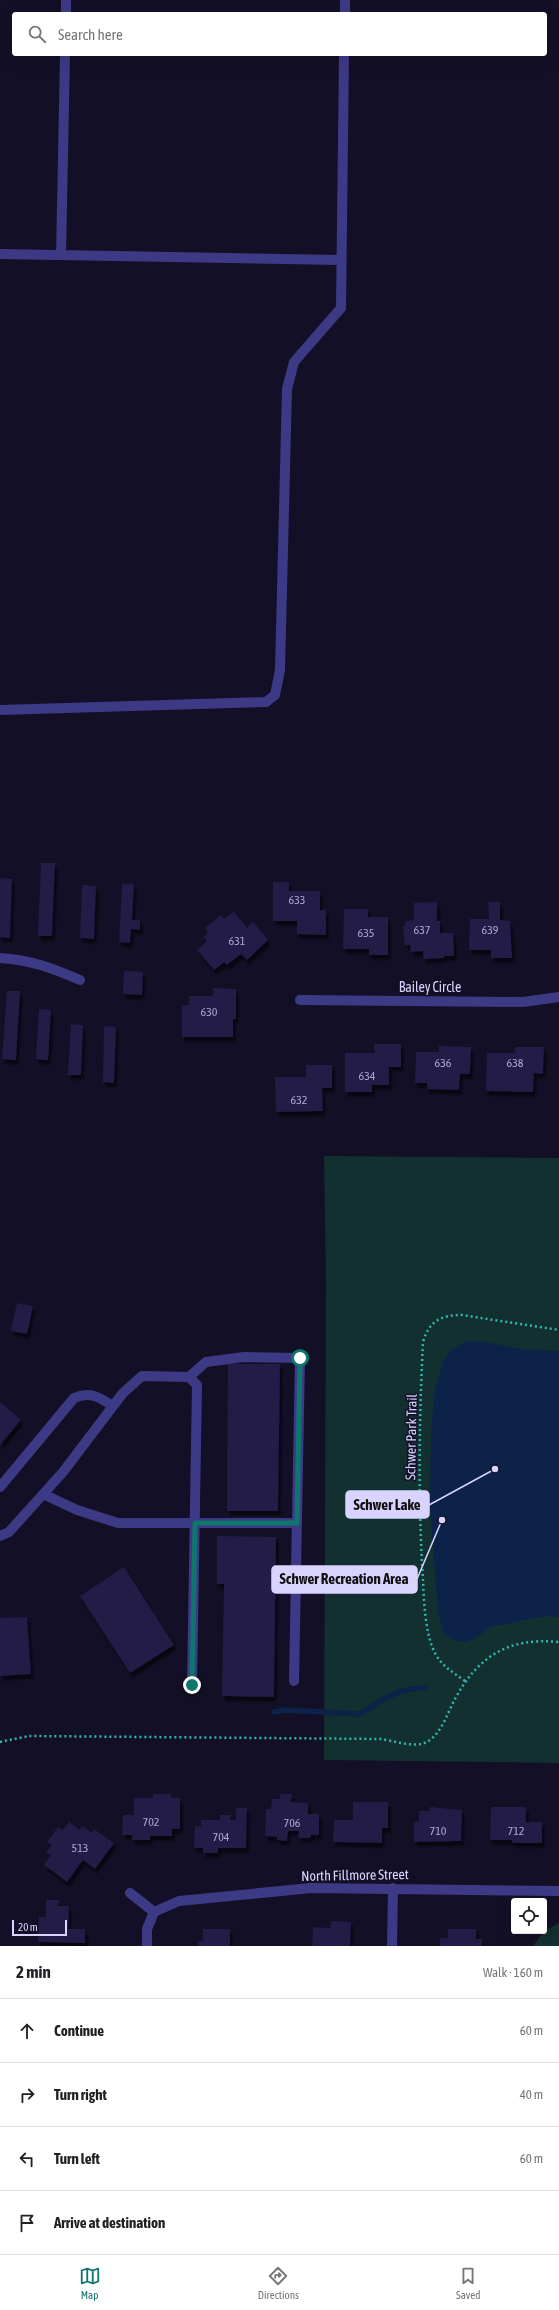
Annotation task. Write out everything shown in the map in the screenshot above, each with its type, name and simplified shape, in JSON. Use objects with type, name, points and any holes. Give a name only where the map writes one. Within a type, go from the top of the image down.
[{"type":"street","points":[[66,0],[66,12]]},
{"type":"street","points":[[345,0],[345,12]]},
{"type":"street","points":[[61,255],[65,56]]},
{"type":"street","points":[[0,710],[266,702],[275,695],[280,670],[287,389],[294,362],[341,308],[344,56]]},
{"type":"street","points":[[0,254],[341,260]]},
{"type":"street","points":[[0,958],[25,960],[40,964],[80,980]]},
{"type":"street","name":"Bailey Circle","points":[[300,1000],[524,1002],[559,996]]},
{"type":"street","points":[[0,1536],[9,1532],[43,1494],[123,1393],[142,1376],[189,1377],[206,1362],[244,1357],[300,1358],[294,1681]]},
{"type":"street","points":[[189,1377],[197,1385],[192,1685]]},
{"type":"street","points":[[0,1487],[74,1398],[83,1394],[95,1394],[113,1406]]},
{"type":"street","points":[[43,1494],[77,1510],[118,1523],[297,1523]]},
{"type":"street","name":"North Fillmore Street","points":[[154,1912],[179,1901],[310,1888],[559,1891]]},
{"type":"street","points":[[392,1946],[393,1888]]},
{"type":"street","points":[[130,1893],[154,1912],[147,1929],[147,1946]]},
{"type":"path","name":"Schwer Park Trail","points":[[465,1681],[446,1668],[436,1654],[430,1640],[424,1597],[419,1524],[423,1342],[426,1331],[433,1323],[442,1317],[451,1315],[462,1315],[559,1330]]},
{"type":"path","points":[[0,1742],[29,1736],[374,1739],[421,1744],[438,1732],[465,1681],[484,1661],[507,1646],[536,1641],[559,1642]]},
{"type":"green space","points":[[324,1156],[559,1158],[559,1763],[324,1760],[326,1280]]},
{"type":"green space","points":[[559,1923],[559,1946],[533,1946],[542,1934],[547,1934],[547,1929]]},
{"type":"water","points":[[466,1341],[479,1341],[522,1349],[559,1351],[559,1617],[545,1616],[490,1627],[474,1639],[463,1642],[453,1640],[443,1633],[438,1612],[430,1505],[431,1433],[435,1390],[443,1361],[451,1350]]},
{"type":"building","points":[[41,863],[55,863],[52,936],[38,936]]},
{"type":"building","points":[[0,878],[12,879],[10,938],[0,937]]},
{"type":"building","points":[[273,882],[289,882],[289,891],[320,891],[320,910],[326,910],[326,935],[297,934],[297,921],[273,921]]},
{"type":"building","points":[[122,884],[134,884],[132,920],[140,920],[140,930],[131,929],[130,943],[119,942]]},
{"type":"building","points":[[82,885],[96,886],[94,939],[80,938]]},
{"type":"building","points":[[437,902],[437,921],[440,921],[440,933],[453,933],[454,956],[424,959],[423,951],[411,952],[410,945],[405,945],[403,926],[405,926],[405,921],[414,920],[414,903]]},
{"type":"building","points":[[488,902],[500,902],[500,920],[510,921],[512,958],[491,958],[491,950],[469,950],[470,919],[489,919]]},
{"type":"building","points":[[344,909],[368,909],[368,917],[388,917],[388,955],[369,955],[369,949],[343,949]]},
{"type":"building","points":[[234,912],[247,928],[253,922],[268,940],[247,960],[241,954],[227,965],[224,962],[214,970],[197,950],[207,941],[203,937],[208,933],[205,928],[221,915],[224,919]]},
{"type":"building","points":[[124,971],[143,972],[142,995],[123,994]]},
{"type":"building","points":[[213,988],[236,989],[236,1019],[233,1019],[233,1037],[182,1037],[182,1005],[189,1005],[189,996],[213,996]]},
{"type":"building","points":[[7,991],[20,991],[16,1060],[2,1059]]},
{"type":"building","points":[[39,1009],[51,1010],[48,1060],[36,1059]]},
{"type":"building","points":[[71,1024],[83,1025],[81,1075],[68,1075]]},
{"type":"building","points":[[104,1026],[116,1027],[114,1083],[103,1082]]},
{"type":"building","points":[[374,1044],[401,1044],[401,1067],[389,1067],[389,1085],[372,1085],[372,1092],[345,1092],[345,1053],[375,1053]]},
{"type":"building","points":[[439,1046],[471,1047],[470,1074],[460,1074],[459,1090],[427,1089],[427,1083],[415,1083],[416,1052],[439,1052]]},
{"type":"building","points":[[515,1047],[544,1047],[543,1074],[534,1073],[533,1092],[486,1091],[487,1053],[515,1053]]},
{"type":"building","points":[[306,1065],[332,1065],[332,1088],[322,1088],[323,1111],[276,1112],[275,1077],[306,1077]]},
{"type":"building","points":[[17,1303],[33,1306],[27,1334],[11,1331]]},
{"type":"building","points":[[228,1364],[280,1364],[278,1511],[227,1511]]},
{"type":"building","points":[[0,1402],[21,1420],[0,1445]]},
{"type":"building","points":[[217,1536],[276,1537],[274,1697],[222,1696],[224,1584],[217,1584]]},
{"type":"building","points":[[124,1567],[174,1645],[130,1673],[80,1596]]},
{"type":"building","points":[[27,1617],[31,1674],[0,1676],[0,1618]]},
{"type":"building","points":[[153,1794],[171,1794],[171,1798],[180,1798],[180,1829],[172,1829],[172,1836],[150,1836],[150,1840],[132,1840],[132,1835],[122,1835],[123,1815],[134,1815],[134,1798],[153,1798]]},
{"type":"building","points":[[280,1794],[292,1794],[291,1802],[308,1803],[308,1814],[319,1814],[319,1835],[311,1835],[310,1838],[298,1838],[299,1831],[288,1831],[287,1841],[277,1840],[277,1837],[265,1836],[266,1809],[271,1809],[272,1799],[280,1799]]},
{"type":"building","points":[[353,1802],[388,1802],[388,1828],[382,1828],[382,1843],[333,1842],[334,1820],[353,1820]]},
{"type":"building","points":[[430,1807],[462,1810],[461,1841],[414,1842],[414,1822],[419,1822],[419,1811],[430,1811]]},
{"type":"building","points":[[491,1807],[526,1807],[526,1822],[542,1822],[542,1843],[512,1843],[512,1840],[490,1840]]},
{"type":"building","points":[[236,1808],[247,1808],[246,1848],[218,1848],[218,1853],[203,1853],[203,1848],[194,1848],[195,1826],[201,1826],[201,1820],[220,1820],[220,1815],[231,1815],[230,1820],[236,1820]]},
{"type":"building","points":[[69,1822],[80,1830],[82,1826],[92,1833],[94,1829],[114,1843],[95,1869],[83,1860],[67,1882],[44,1865],[51,1855],[46,1852],[52,1845],[47,1842],[58,1827],[63,1830]]},
{"type":"building","points":[[46,1900],[59,1900],[58,1906],[69,1906],[68,1929],[85,1929],[85,1943],[38,1942],[39,1917],[46,1917]]},
{"type":"building","points":[[331,1921],[351,1922],[350,1946],[312,1946],[313,1927],[330,1928]]},
{"type":"building","points":[[203,1929],[230,1929],[230,1946],[198,1946],[198,1941],[203,1941]]},
{"type":"building","points":[[448,1929],[476,1929],[476,1939],[482,1939],[482,1946],[440,1946],[440,1938],[448,1938]]},
{"type":"waterway","points":[[274,1712],[285,1710],[360,1714],[385,1698],[402,1691],[425,1687]]},
{"type":"place","name":"Schwer Lake","points":[[495,1469]]},
{"type":"place","name":"Schwer Recreation Area","points":[[442,1520]]},
{"type":"route","points":[[192,1685],[195,1523],[297,1523],[300,1358]]}]
